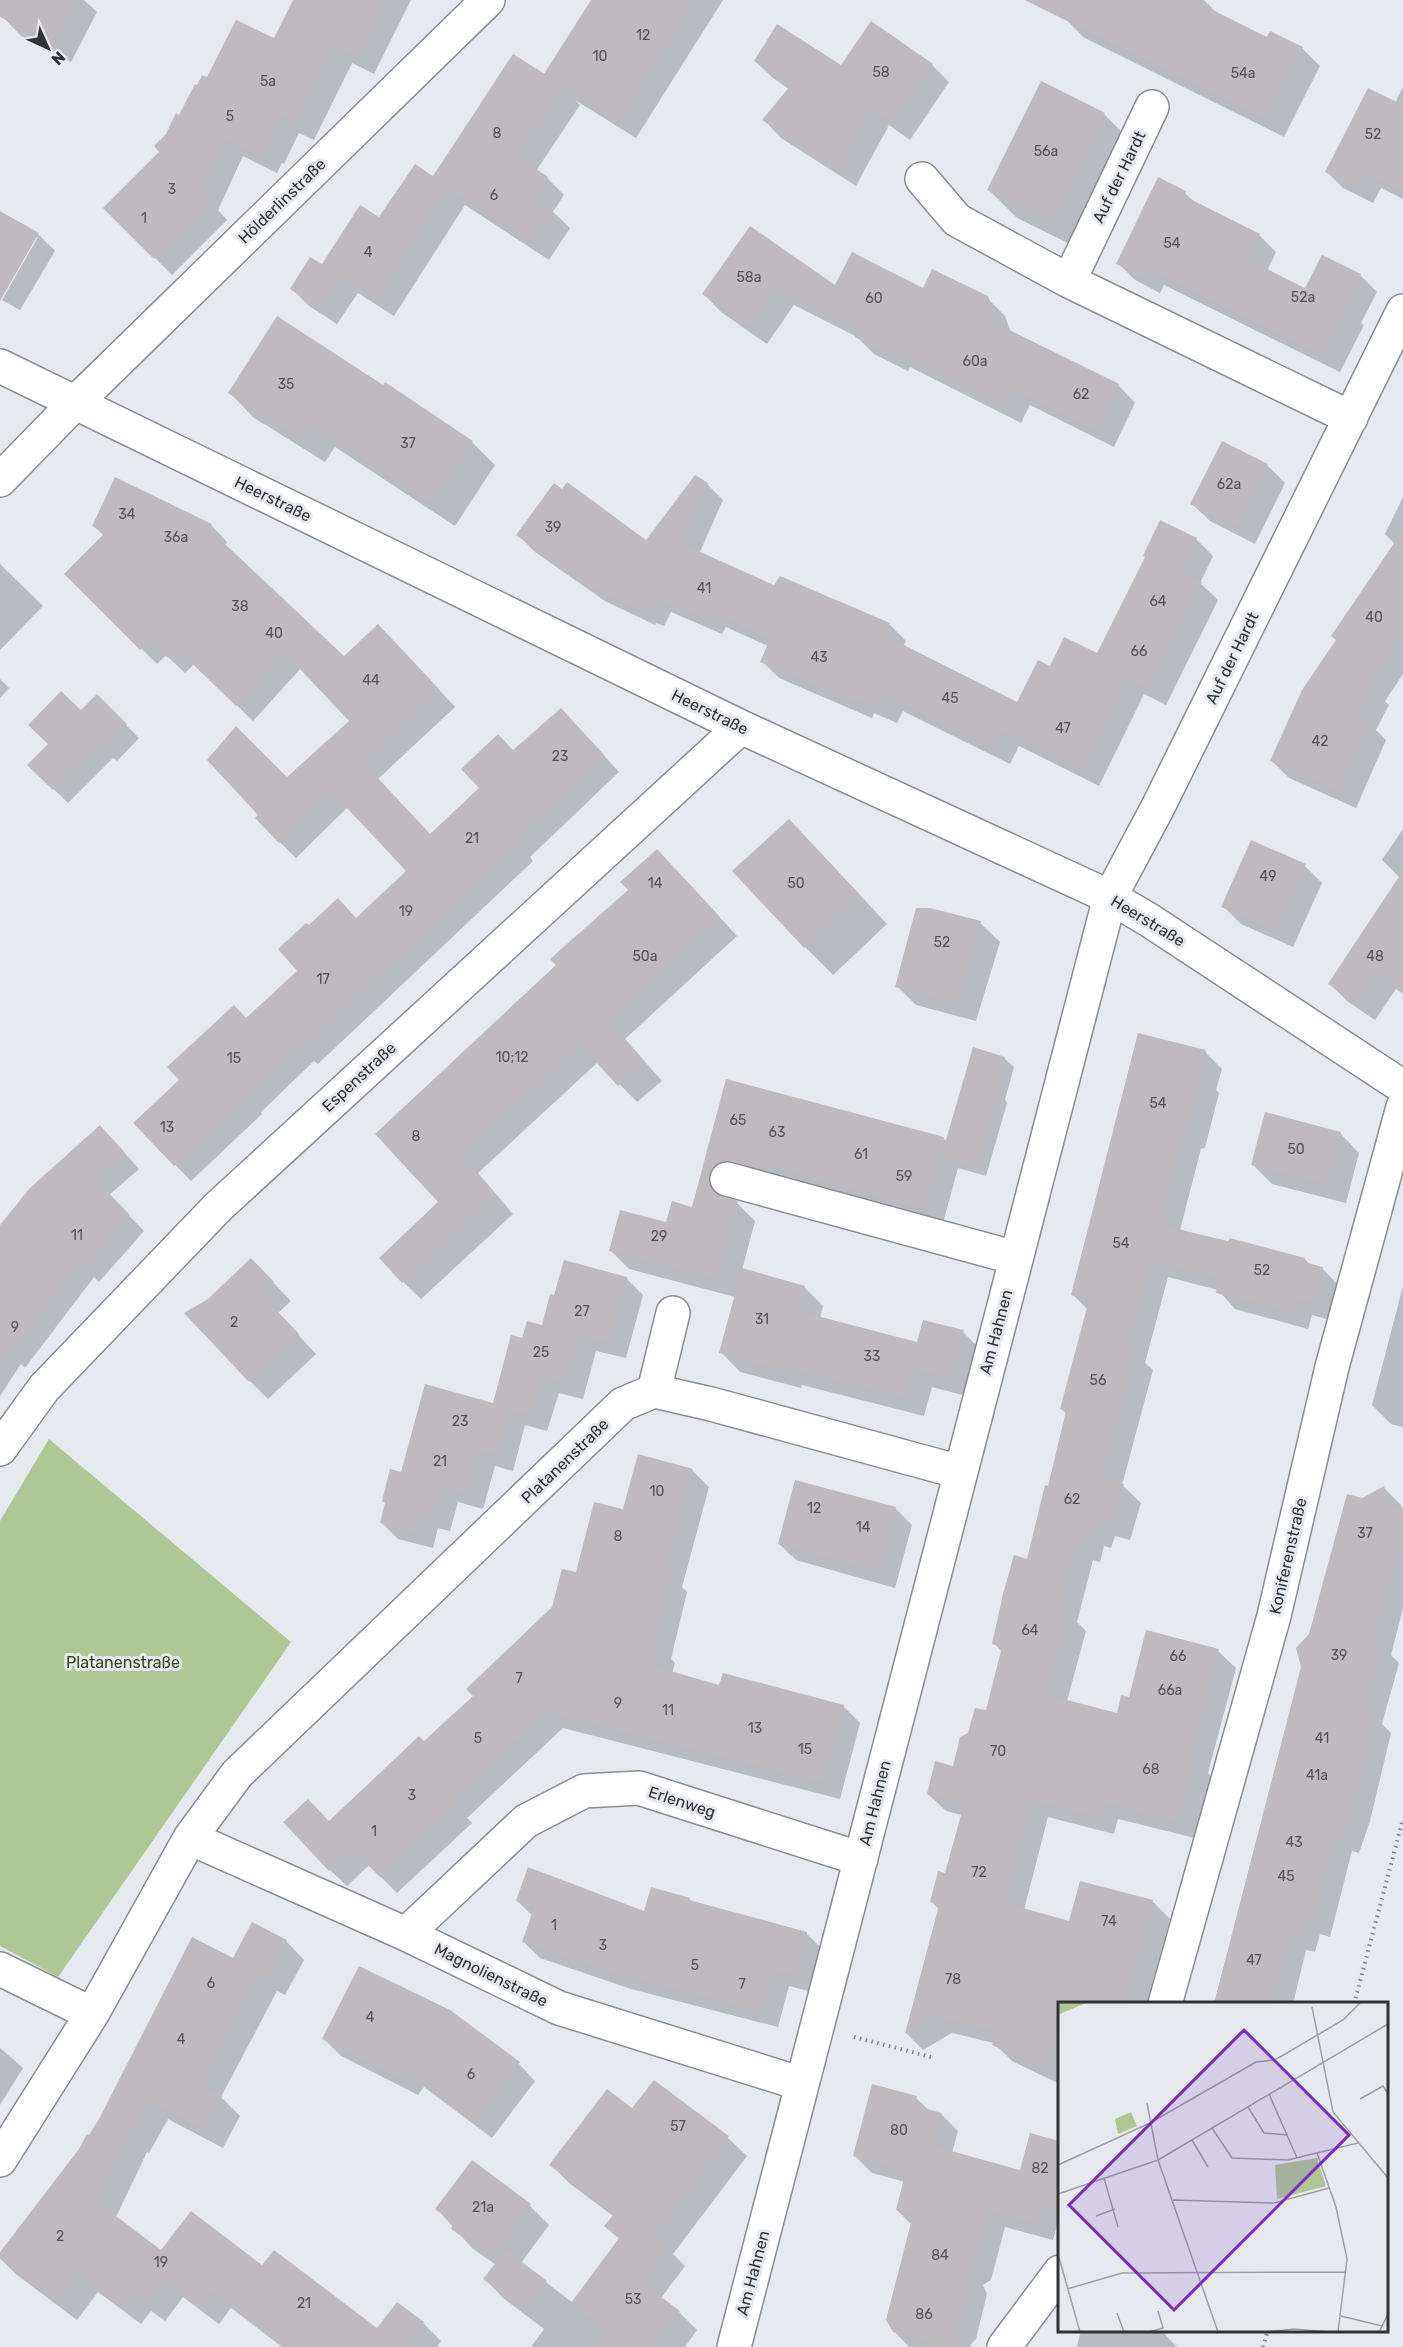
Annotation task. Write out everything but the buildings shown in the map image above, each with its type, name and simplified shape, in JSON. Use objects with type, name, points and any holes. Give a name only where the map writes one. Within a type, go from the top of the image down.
[{"type":"street","name":"Hölderlinstraße","points":[[0,480],[75,403],[488,0]]},
{"type":"street","name":"Auf der Hardt","points":[[1070,280],[1152,107]]},
{"type":"street","points":[[922,179],[957,220],[1070,280],[1351,418]]},
{"type":"street","name":"Auf der Hardt","points":[[1110,897],[1158,807],[1403,311]]},
{"type":"street","name":"Heerstraße","points":[[0,366],[741,727],[1110,897],[1149,920],[1403,1087]]},
{"type":"street","name":"Espenstraße","points":[[0,1449],[44,1388],[218,1207],[741,727]]},
{"type":"street","name":"Am Hahnen","points":[[734,2347],[1110,897]]},
{"type":"street","name":"Koniferenstraße","points":[[1166,2002],[1274,1616],[1332,1367],[1403,1107]]},
{"type":"street","points":[[727,1179],[1016,1258]]},
{"type":"street","points":[[674,1313],[654,1391],[711,1404],[960,1472]]},
{"type":"street","name":"Platanenstraße","points":[[0,2160],[92,2014],[190,1838],[237,1774],[623,1404],[654,1391]]},
{"type":"street","name":"Erlenweg","points":[[406,1934],[526,1821],[584,1791],[639,1788],[861,1859]]},
{"type":"street","name":"Magnolienstraße","points":[[190,1838],[406,1934],[559,2007],[802,2084]]},
{"type":"street","points":[[0,1969],[92,2014]]},
{"type":"street","points":[[1004,2347],[1058,2273]]},
{"type":"path","points":[[1355,2002],[1403,1819]]},
{"type":"path","points":[[817,2027],[935,2058]]},
{"type":"path","points":[[1263,2347],[1268,2332]]},
{"type":"green space","name":"Platanenstraße","points":[[49,1439],[291,1642],[58,1977],[0,1946],[0,1521]]}]
